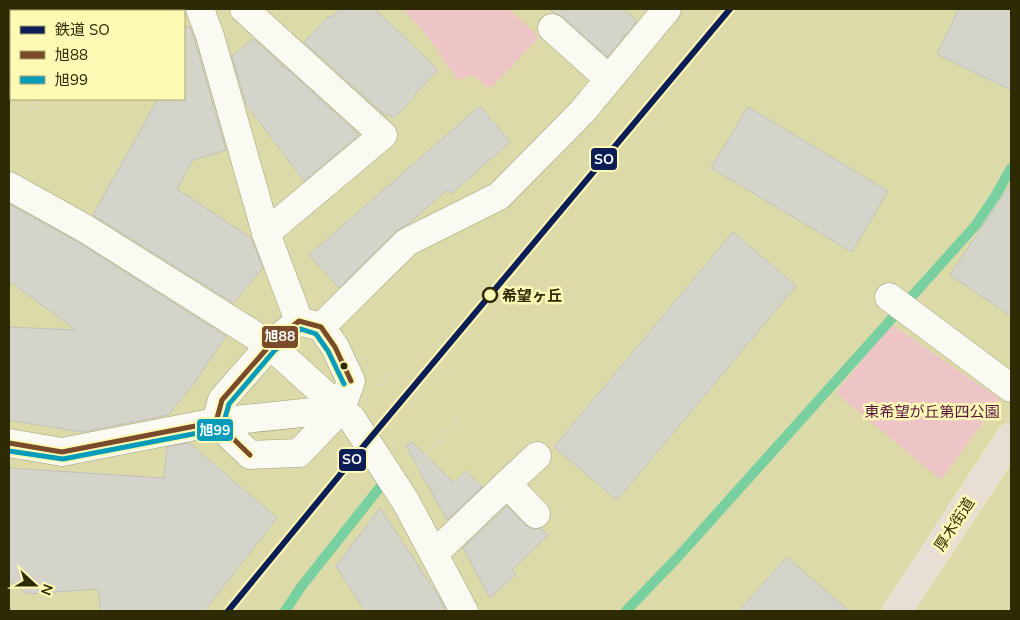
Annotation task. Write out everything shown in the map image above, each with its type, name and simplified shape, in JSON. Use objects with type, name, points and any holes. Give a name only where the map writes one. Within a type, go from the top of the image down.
[{"type":"main road","name":"厚木街道","points":[[897,611],[1011,437]]},
{"type":"street","points":[[200,9],[210,36],[266,233],[310,324],[335,347],[351,381],[341,409],[299,453],[250,455],[216,422]]},
{"type":"street","points":[[210,36],[237,9]]},
{"type":"street","points":[[244,9],[383,135],[266,233]]},
{"type":"street","points":[[216,422],[222,400],[270,345],[310,324],[407,242],[499,196],[582,112],[667,9]]},
{"type":"street","points":[[552,28],[609,79]]},
{"type":"street","points":[[9,186],[86,229],[270,345],[352,419],[406,502],[464,611]]},
{"type":"street","points":[[889,297],[1011,388]]},
{"type":"street","points":[[9,443],[62,452],[216,422],[341,409]]},
{"type":"street","points":[[434,554],[538,456]]},
{"type":"street","points":[[507,484],[536,514]]},
{"type":"path","points":[[31,109],[36,100]]},
{"type":"path","points":[[415,471],[459,418]]},
{"type":"green space","points":[[402,9],[509,9],[539,37],[490,89],[473,75],[457,80],[425,33]]},
{"type":"green space","name":"東希望が丘第四公園","points":[[891,324],[1000,399],[941,480],[836,393]]},
{"type":"building","points":[[340,9],[375,9],[438,70],[394,118],[389,114],[386,116],[304,42],[329,16],[331,18]]},
{"type":"building","points":[[549,9],[623,9],[637,21],[607,57],[562,16]]},
{"type":"building","points":[[959,9],[1011,9],[1011,90],[937,54]]},
{"type":"building","points":[[190,27],[195,41],[226,150],[193,160],[177,189],[251,238],[263,268],[233,303],[93,215],[157,100],[185,100],[185,28]]},
{"type":"building","points":[[253,39],[359,135],[304,181],[246,104],[232,56]]},
{"type":"building","points":[[480,106],[510,142],[451,194],[447,190],[408,224],[396,231],[339,288],[309,255]]},
{"type":"building","points":[[748,107],[888,191],[852,252],[711,168]]},
{"type":"building","points":[[1011,183],[1011,316],[950,275]]},
{"type":"building","points":[[9,204],[78,242],[226,336],[191,387],[168,415],[82,432],[9,420],[9,327],[76,330],[9,281]]},
{"type":"building","points":[[733,232],[796,286],[617,500],[554,447]]},
{"type":"building","points":[[412,442],[454,483],[466,471],[482,487],[447,520],[406,446]]},
{"type":"building","points":[[189,443],[277,518],[204,611],[101,611],[98,589],[27,594],[9,580],[9,468],[164,478],[167,447]]},
{"type":"building","points":[[507,506],[525,525],[532,529],[541,528],[548,535],[512,570],[516,574],[490,598],[463,548]]},
{"type":"building","points":[[380,508],[439,597],[446,611],[365,611],[336,566]]},
{"type":"building","points":[[787,557],[849,611],[739,611]]},
{"type":"waterway","points":[[626,611],[677,558],[975,226],[1011,168]]},
{"type":"waterway","points":[[285,611],[301,587],[384,482]]},
{"type":"rail line","name":"SO","points":[[228,611],[730,9]]},
{"type":"transit line","name":"旭88","points":[[216,422],[222,400],[270,345],[299,321],[321,327],[335,347],[351,381]]},
{"type":"transit line","name":"旭99","points":[[9,451],[63,459],[219,429],[223,425],[229,404],[275,350],[301,329],[316,334],[328,351],[344,384]]},
{"type":"transit line","name":"旭88","points":[[216,422],[250,455]]},
{"type":"transit line","name":"旭88","points":[[9,443],[62,452],[216,422]]},
{"type":"place","name":"希望ヶ丘","points":[[490,295]]}]
